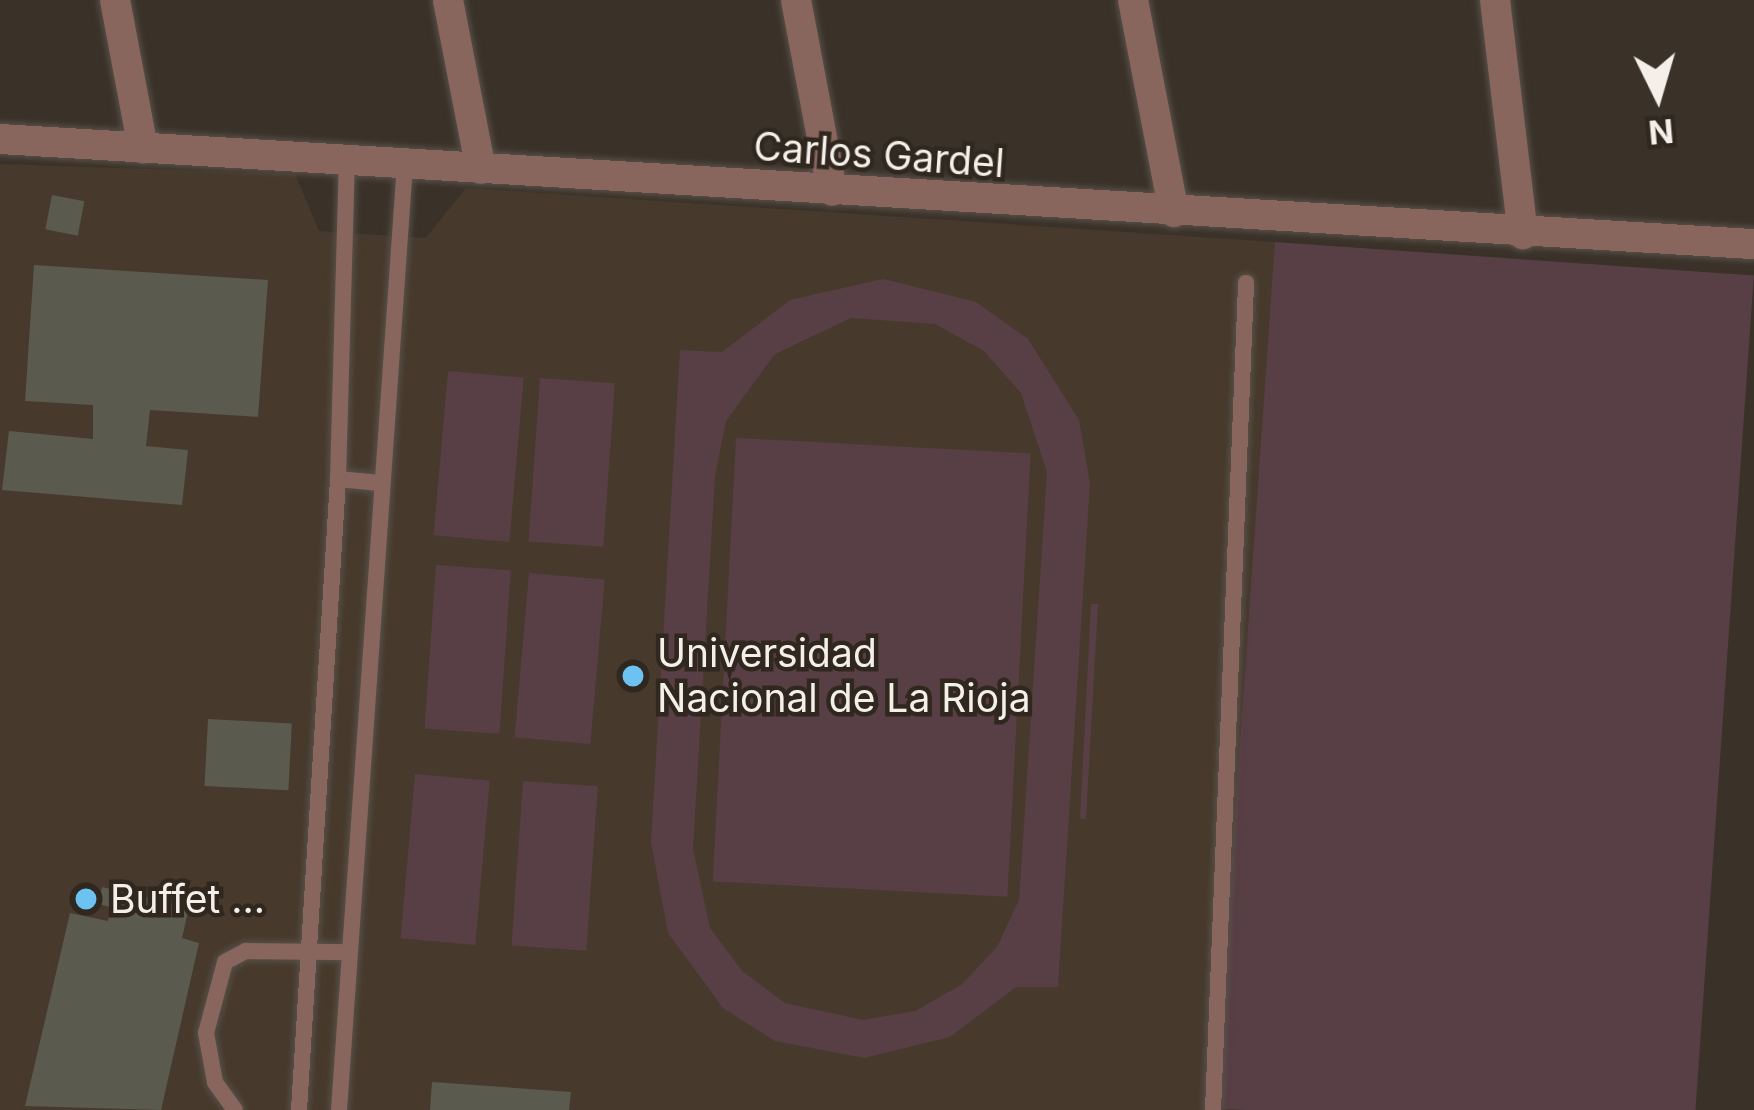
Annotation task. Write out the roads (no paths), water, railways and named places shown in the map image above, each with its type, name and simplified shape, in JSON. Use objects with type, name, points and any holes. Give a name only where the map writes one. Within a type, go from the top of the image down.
[{"type":"street","points":[[115,0],[143,148]]},
{"type":"street","points":[[448,0],[481,169]]},
{"type":"street","points":[[796,0],[832,191]]},
{"type":"street","points":[[1133,0],[1174,212]]},
{"type":"street","points":[[1495,0],[1523,234]]},
{"type":"street","name":"Carlos Gardel","points":[[0,139],[1523,234],[1754,244]]},
{"type":"lane","points":[[299,1110],[338,479],[347,160]]},
{"type":"lane","points":[[339,1110],[405,164]]},
{"type":"lane","points":[[1213,1110],[1246,283]]},
{"type":"lane","points":[[338,479],[380,483]]},
{"type":"lane","points":[[235,1110],[215,1082],[206,1033],[225,962],[246,951],[309,948],[349,952]]},
{"type":"place","name":"Universidad Nacional de La Rioja","points":[[633,676]]},
{"type":"place","name":"Buffet ...","points":[[86,899]]}]
